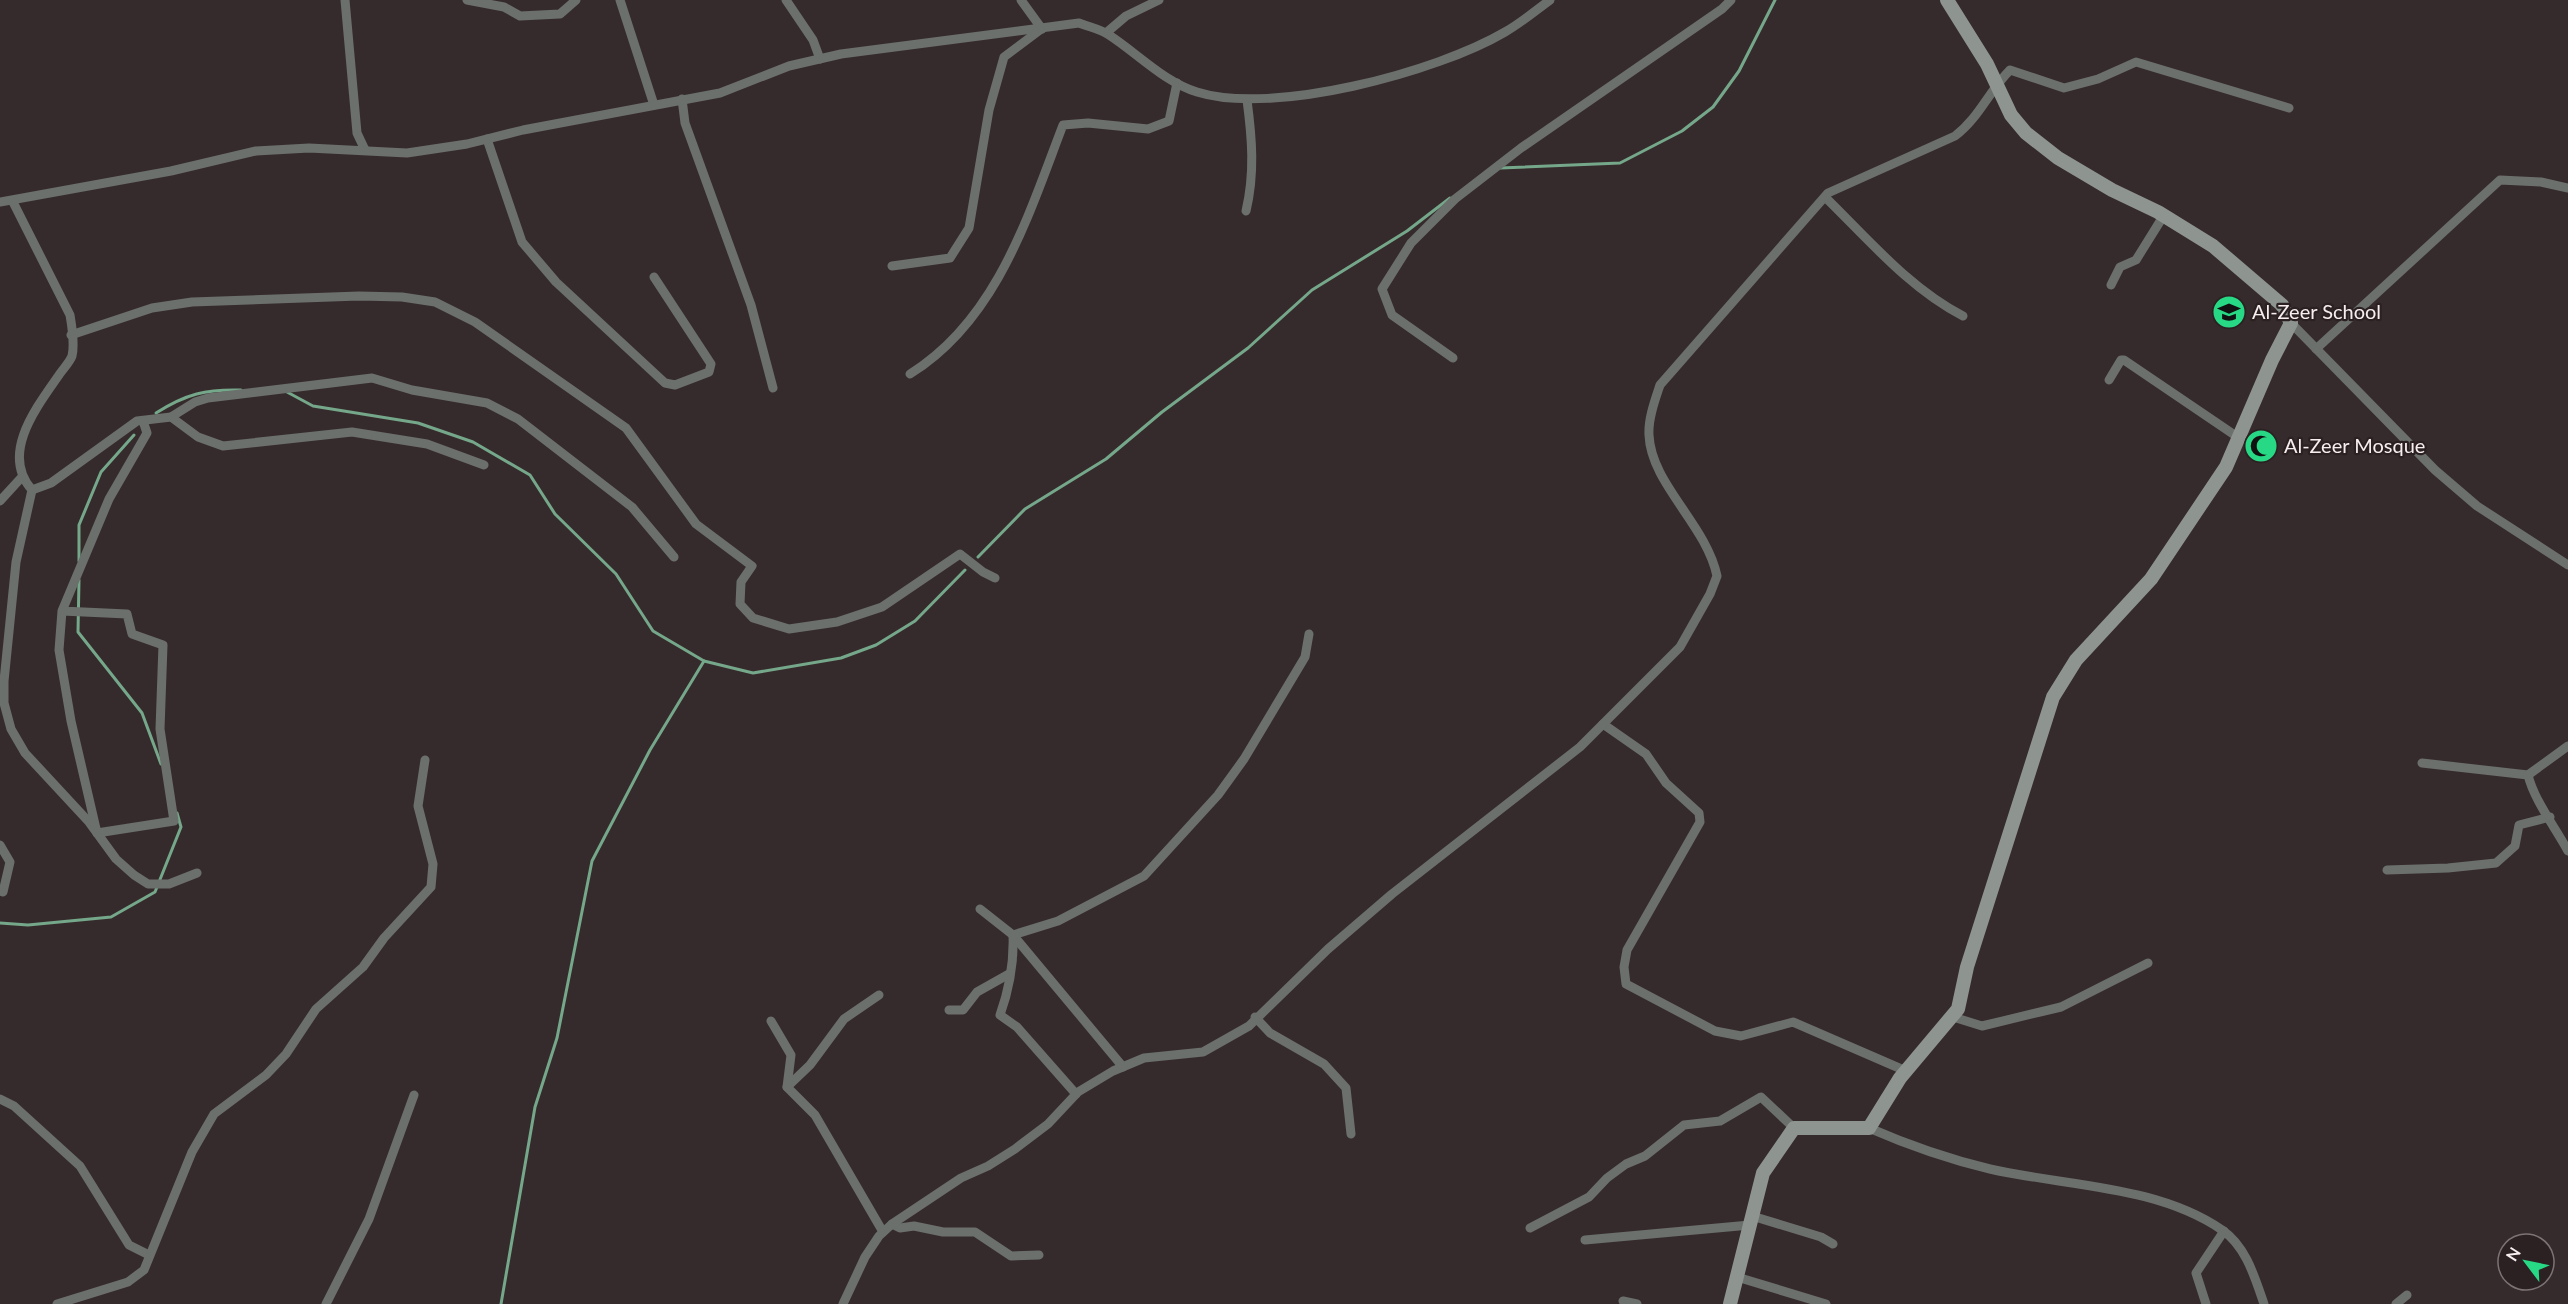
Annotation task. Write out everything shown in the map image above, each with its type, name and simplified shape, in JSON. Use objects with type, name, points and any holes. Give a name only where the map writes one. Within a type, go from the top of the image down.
[{"type":"street","points":[[345,0],[357,133],[364,150]]},
{"type":"street","points":[[467,0],[504,7],[520,16],[560,14],[576,0]]},
{"type":"street","points":[[620,0],[654,105]]},
{"type":"street","points":[[786,0],[813,40],[820,59]]},
{"type":"street","points":[[1022,0],[1042,29]]},
{"type":"street","points":[[1106,33],[1143,3],[1159,0]]},
{"type":"street","points":[[0,202],[13,202],[256,151],[309,148],[407,153],[720,93],[789,66],[820,59],[904,44],[1079,23],[1106,33],[1177,84],[1196,92],[1247,100],[1273,99],[1377,82],[1450,58],[1506,32],[1550,0]]},
{"type":"street","points":[[1453,358],[1392,315],[1382,289],[1411,243],[1455,199],[1539,136],[1722,9],[1731,0]]},
{"type":"street","points":[[1947,0],[1997,83],[2011,115],[2026,133],[2058,158],[2164,215],[2222,254],[2282,305],[2291,323],[2436,470],[2477,506],[2568,565]]},
{"type":"street","points":[[892,266],[950,258],[969,228],[989,110],[1004,57],[1042,29]]},
{"type":"street","points":[[843,1304],[865,1257],[883,1232],[892,1224],[961,1178],[988,1166],[1015,1149],[1048,1124],[1076,1094],[1123,1067],[1158,1055],[1203,1052],[1256,1018],[1328,949],[1392,894],[1543,779],[1603,724],[1680,647],[1706,602],[1717,576],[1707,546],[1656,464],[1649,435],[1654,402],[1660,385],[1825,197],[1862,176],[1955,136],[1975,118],[1997,83],[2010,70],[2064,88],[2098,79],[2136,62],[2289,108]]},
{"type":"street","points":[[910,374],[934,359],[959,335],[1016,248],[1062,125],[1088,123],[1148,129],[1169,121],[1177,84]]},
{"type":"street","points":[[682,99],[685,123],[751,305],[773,388]]},
{"type":"street","points":[[1246,211],[1251,192],[1253,147],[1247,100]]},
{"type":"street","points":[[488,139],[522,242],[565,290],[665,383],[675,385],[709,372],[711,364],[654,277]]},
{"type":"street","points":[[2316,349],[2500,180],[2541,182],[2568,188]]},
{"type":"street","points":[[1825,197],[1912,282],[1939,303],[1963,316]]},
{"type":"street","points":[[13,202],[70,315],[73,331],[71,335],[72,356],[34,411],[23,433],[16,458],[21,478],[32,490]]},
{"type":"street","points":[[2111,285],[2120,267],[2136,260],[2164,215]]},
{"type":"street","points":[[71,335],[152,308],[192,302],[359,296],[402,297],[435,302],[475,322],[626,428],[696,524],[752,566],[741,582],[740,604],[753,618],[789,629],[837,622],[882,607],[960,554],[983,572],[995,578]]},
{"type":"street","points":[[1869,1128],[1906,1071],[1958,1009],[1967,968],[2053,698],[2076,660],[2151,579],[2226,467],[2272,360],[2291,323]]},
{"type":"street","points":[[2109,380],[2121,360],[2124,360],[2238,438]]},
{"type":"street","points":[[32,490],[51,483],[137,421],[171,417],[195,402],[208,398],[372,378],[412,390],[487,403],[518,419],[632,507],[674,557]]},
{"type":"street","points":[[171,417],[198,437],[223,446],[352,432],[427,444],[484,465]]},
{"type":"street","points":[[97,833],[71,721],[59,650],[62,611],[109,499],[147,433],[143,421]]},
{"type":"street","points":[[0,501],[21,478]]},
{"type":"street","points":[[32,490],[16,562],[4,703],[11,729],[25,753],[97,833],[116,859],[148,884],[169,884],[197,873]]},
{"type":"street","points":[[62,611],[127,614],[132,634],[163,645],[160,729],[174,821],[97,833]]},
{"type":"street","points":[[1013,935],[1058,921],[1144,876],[1218,795],[1244,759],[1305,657],[1309,634]]},
{"type":"street","points":[[1603,724],[1646,754],[1666,783],[1699,813],[1700,822],[1627,950],[1624,967],[1626,984],[1715,1031],[1742,1036],[1793,1022],[1906,1071]]},
{"type":"street","points":[[2422,764],[2528,775],[2568,746]]},
{"type":"street","points":[[57,1304],[128,1282],[144,1270],[192,1152],[214,1114],[267,1075],[286,1054],[316,1009],[363,967],[384,938],[431,887],[433,864],[418,806],[425,760]]},
{"type":"street","points":[[2528,775],[2532,791],[2550,817],[2568,851]]},
{"type":"street","points":[[2387,870],[2448,868],[2496,863],[2515,846],[2519,825],[2550,817]]},
{"type":"street","points":[[0,845],[10,862],[3,892],[0,891]]},
{"type":"street","points":[[980,909],[1013,935],[1123,1067]]},
{"type":"street","points":[[1013,935],[1014,952],[1008,993],[1000,1015],[1017,1027],[1076,1094]]},
{"type":"street","points":[[1953,1017],[1983,1026],[2061,1007],[2148,963]]},
{"type":"street","points":[[949,1010],[963,1010],[977,992],[1009,974]]},
{"type":"street","points":[[787,1087],[810,1065],[844,1019],[879,995]]},
{"type":"street","points":[[1256,1018],[1270,1033],[1324,1064],[1346,1088],[1351,1134]]},
{"type":"street","points":[[771,1021],[791,1055],[787,1087]]},
{"type":"street","points":[[787,1087],[814,1115],[883,1232]]},
{"type":"street","points":[[326,1304],[369,1219],[414,1095]]},
{"type":"street","points":[[1530,1228],[1589,1197],[1607,1178],[1626,1164],[1645,1156],[1684,1125],[1720,1120],[1761,1097],[1794,1128],[1869,1128],[1904,1143],[1990,1169],[2085,1184],[2141,1197],[2194,1215],[2224,1231],[2248,1260],[2264,1304]]},
{"type":"street","points":[[0,1099],[14,1106],[80,1166],[129,1245],[149,1255]]},
{"type":"street","points":[[1730,1304],[1763,1173],[1794,1128]]},
{"type":"street","points":[[1585,1240],[1751,1220],[1821,1237],[1833,1244]]},
{"type":"street","points":[[892,1224],[900,1228],[914,1226],[943,1232],[975,1232],[1011,1256],[1039,1255]]},
{"type":"street","points":[[2206,1304],[2196,1273],[2224,1231]]},
{"type":"street","points":[[1737,1277],[1826,1304]]},
{"type":"street","points":[[2396,1304],[2407,1295]]},
{"type":"street","points":[[1623,1300],[1636,1304]]},
{"type":"waterway","points":[[1500,168],[1620,163],[1682,131],[1713,107],[1739,71],[1775,0]]},
{"type":"waterway","points":[[978,557],[1025,509],[1106,459],[1162,412],[1248,348],[1312,290],[1407,231],[1450,198]]},
{"type":"waterway","points":[[156,413],[177,401],[197,394],[217,390],[241,390]]},
{"type":"waterway","points":[[287,392],[313,406],[418,423],[473,442],[530,475],[555,514],[616,574],[653,631],[704,661],[753,673],[841,658],[876,645],[915,621],[965,570]]},
{"type":"waterway","points":[[79,561],[79,525],[101,472],[134,435]]},
{"type":"waterway","points":[[79,580],[78,632],[142,713],[161,764]]},
{"type":"waterway","points":[[501,1304],[535,1107],[557,1038],[592,861],[650,750],[704,661]]},
{"type":"waterway","points":[[0,923],[28,925],[111,917],[155,892],[181,827],[177,813]]},
{"type":"place","name":"Al-Zeer School","points":[[2229,312]]},
{"type":"place","name":"Al-Zeer Mosque","points":[[2261,446]]}]
